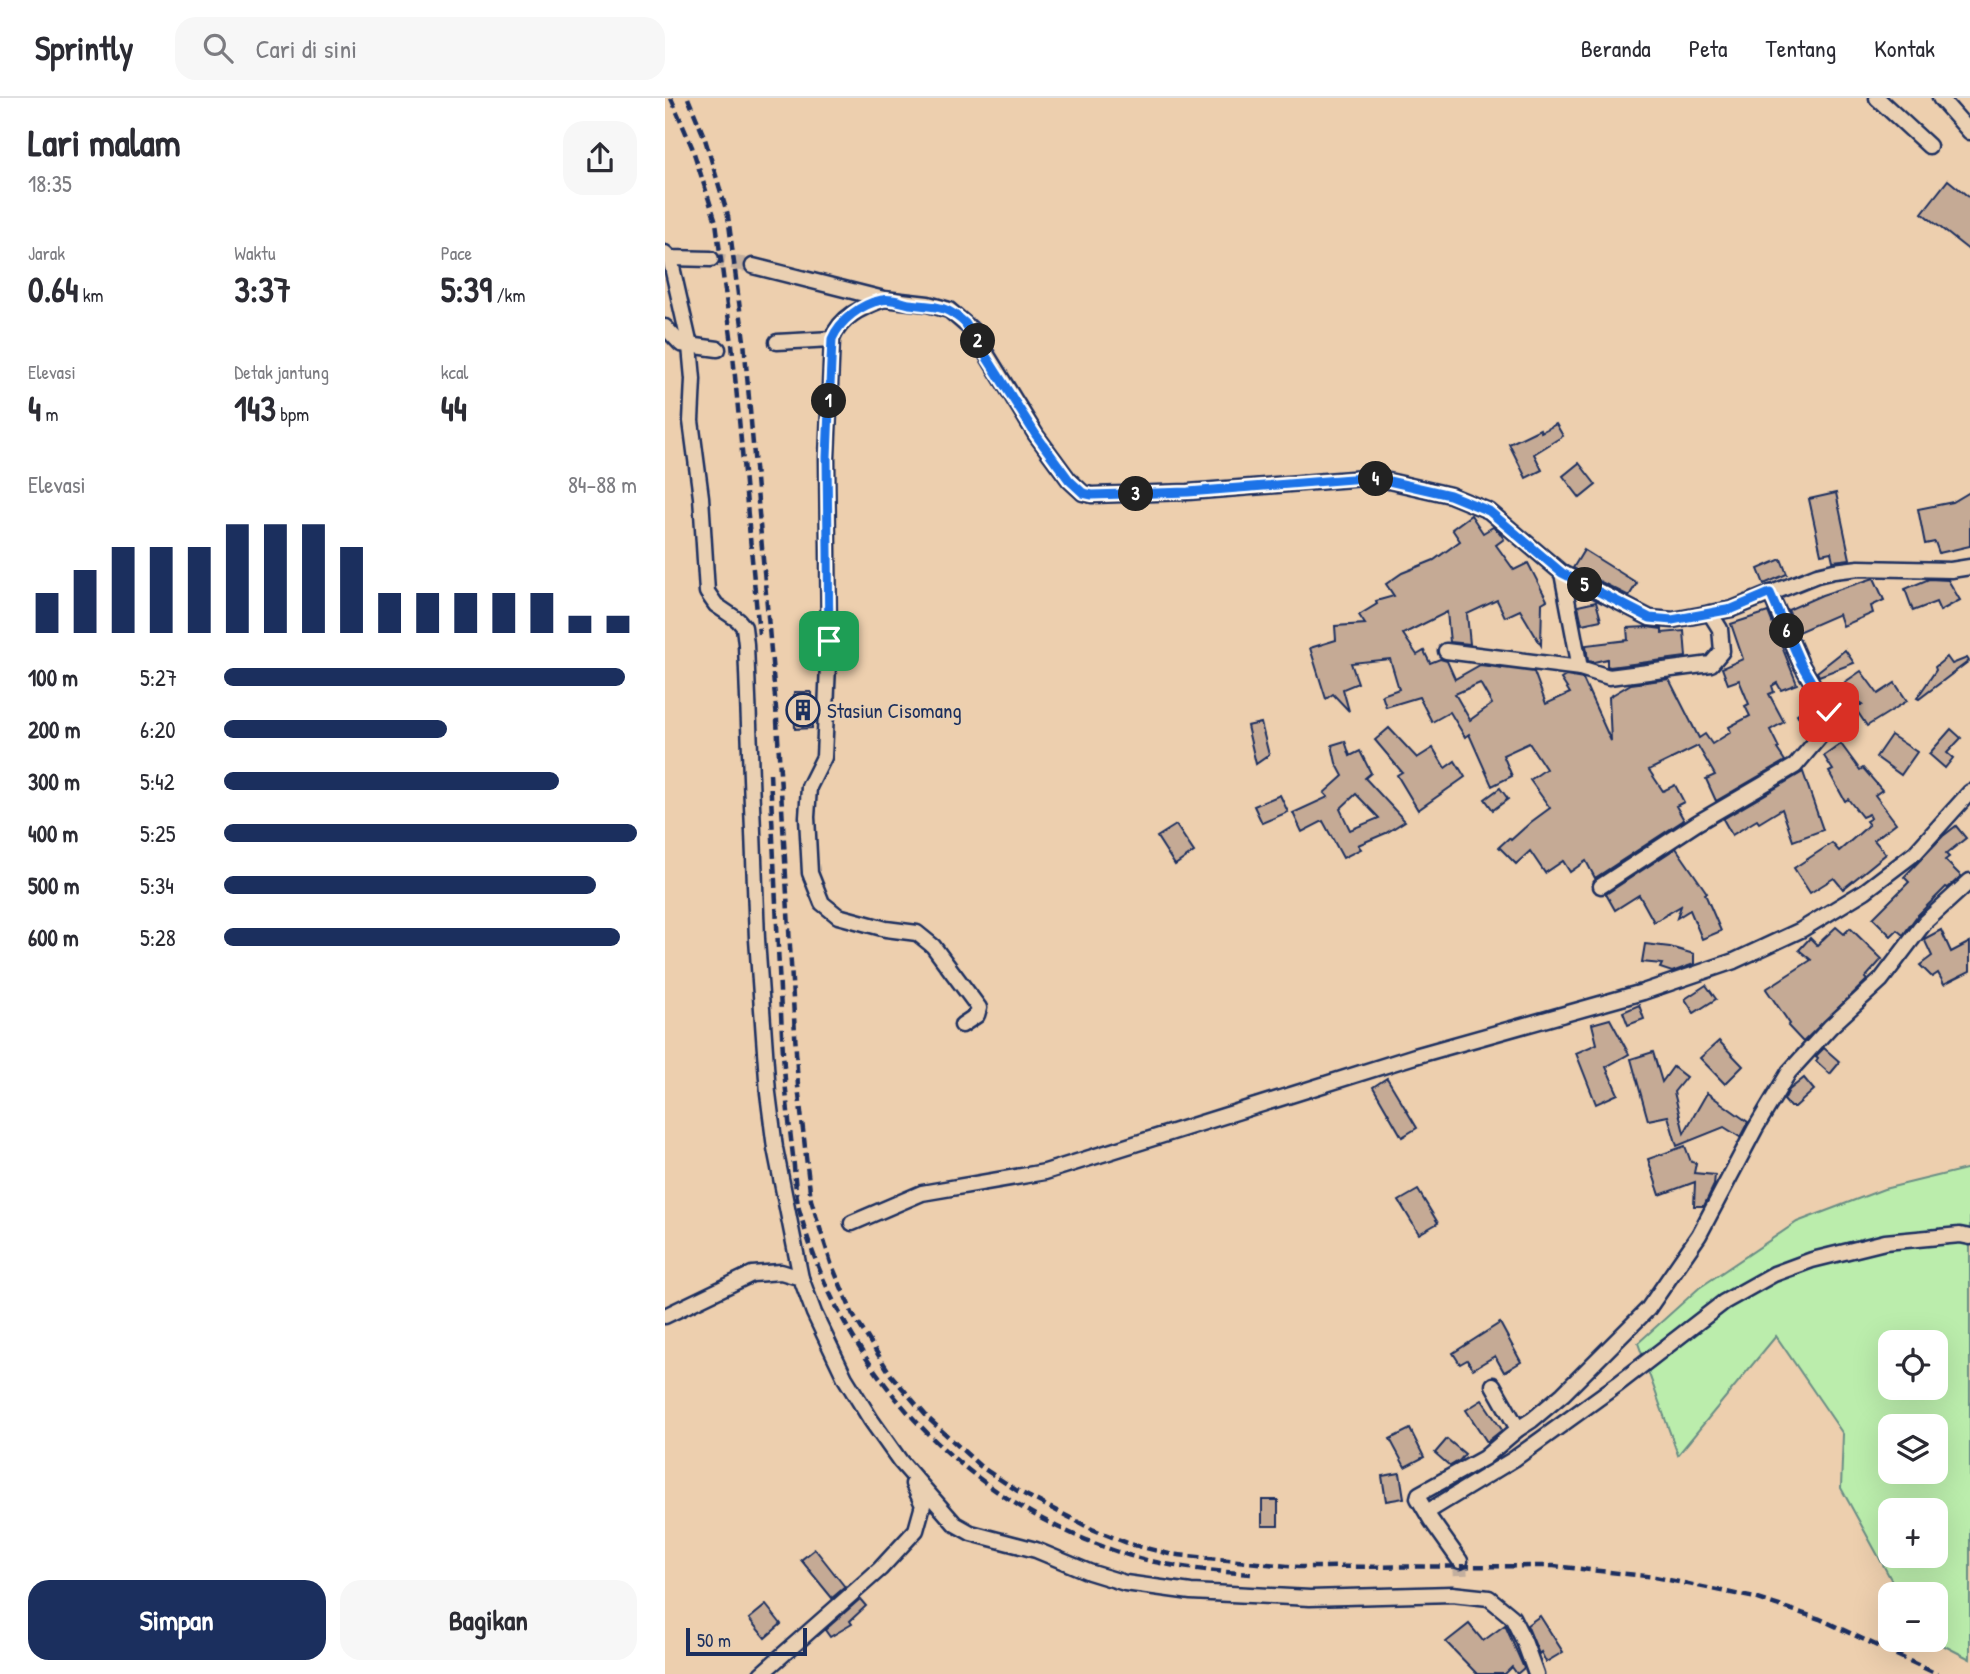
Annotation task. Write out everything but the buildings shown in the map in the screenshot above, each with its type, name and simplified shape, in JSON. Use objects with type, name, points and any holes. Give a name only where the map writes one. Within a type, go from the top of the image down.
[{"type":"street","points":[[1877,98],[1929,146]]},
{"type":"street","points":[[1940,98],[1970,132]]},
{"type":"street","points":[[711,258],[668,256],[693,379],[691,421],[701,496],[707,592],[716,605],[739,620],[744,627],[754,873],[768,1093],[775,1148],[801,1278],[831,1352],[845,1378],[900,1461],[955,1524],[971,1533],[1036,1550],[1089,1572],[1125,1583],[1191,1592],[1310,1598],[1460,1588],[1489,1598],[1512,1617],[1536,1674]]},
{"type":"street","points":[[753,266],[884,299],[939,306],[949,310],[965,323],[1036,435],[1069,480],[1083,493],[1188,492],[1380,479],[1450,495],[1489,511],[1562,573],[1650,618],[1672,620],[1732,609],[1817,575],[1859,568],[1951,570],[1970,567]]},
{"type":"street","points":[[884,299],[861,308],[838,325],[832,339],[827,457],[829,641],[824,757],[809,787],[807,817],[810,873],[822,904],[838,916],[886,929],[917,933],[933,946],[979,1008],[977,1015],[962,1026]]},
{"type":"street","points":[[665,327],[686,345]]},
{"type":"street","points":[[777,342],[832,339]]},
{"type":"street","points":[[665,349],[686,345],[718,349]]},
{"type":"street","points":[[1562,573],[1580,668]]},
{"type":"street","points":[[1601,886],[1697,823],[1795,766],[1828,728],[1831,722],[1829,712],[1801,664],[1770,593]]},
{"type":"street","points":[[1446,651],[1580,668],[1609,677],[1711,664],[1722,651],[1720,629],[1710,613]]},
{"type":"street","points":[[852,1223],[922,1194],[1045,1172],[1415,1056],[1700,974],[1801,930],[1865,891],[1915,853],[1970,792]]},
{"type":"street","points":[[1460,1561],[1418,1497],[1422,1491],[1484,1458],[1532,1420],[1563,1394],[1647,1309],[1699,1235],[1755,1129],[1790,1072],[1830,1027],[1881,980],[1925,922],[1970,881]]},
{"type":"street","points":[[1427,1512],[1514,1459],[1618,1384],[1724,1302],[1774,1274],[1812,1259],[1885,1242],[1960,1235],[1970,1237]]},
{"type":"street","points":[[665,1316],[752,1274],[781,1272],[801,1278]]},
{"type":"street","points":[[1493,1385],[1518,1429]]},
{"type":"street","points":[[761,1674],[880,1569],[916,1530],[922,1517],[923,1505],[900,1461]]},
{"type":"green space","points":[[1970,1168],[1970,1659],[1948,1648],[1948,1582],[1892,1582],[1885,1568],[1948,1568],[1948,1498],[1878,1498],[1878,1556],[1841,1488],[1843,1434],[1776,1336],[1678,1455],[1638,1343],[1699,1288],[1797,1222],[1884,1189]]},
{"type":"tunnel","points":[[711,259],[753,266]]},
{"type":"tunnel","points":[[1460,1561],[1461,1582]]},
{"type":"railway","points":[[671,98],[692,147],[716,222],[732,344],[759,634]]},
{"type":"railway","points":[[688,98],[705,139],[728,216],[744,341],[777,720],[798,1086],[811,1200],[831,1263],[853,1315],[891,1375],[929,1419],[980,1466],[1016,1490],[1092,1529],[1130,1544],[1169,1554],[1298,1567],[1554,1566],[1655,1577],[1755,1598],[1820,1619],[1937,1674]]},
{"type":"railway","points":[[770,773],[783,1049],[797,1196],[819,1269],[846,1324],[879,1376],[918,1424],[963,1465],[1012,1502],[1067,1531],[1125,1554],[1172,1565],[1251,1574]]},
{"type":"place","name":"Stasiun Cisomang","points":[[803,710]]},
{"type":"route","points":[[829,641],[827,457],[832,339],[838,325],[861,308],[884,299],[939,306],[949,310],[965,323],[1036,435],[1069,480],[1083,493],[1188,492],[1364,478],[1380,479],[1450,495],[1489,511],[1562,573],[1650,618],[1672,620],[1732,609],[1770,593],[1801,664],[1829,712]]}]
